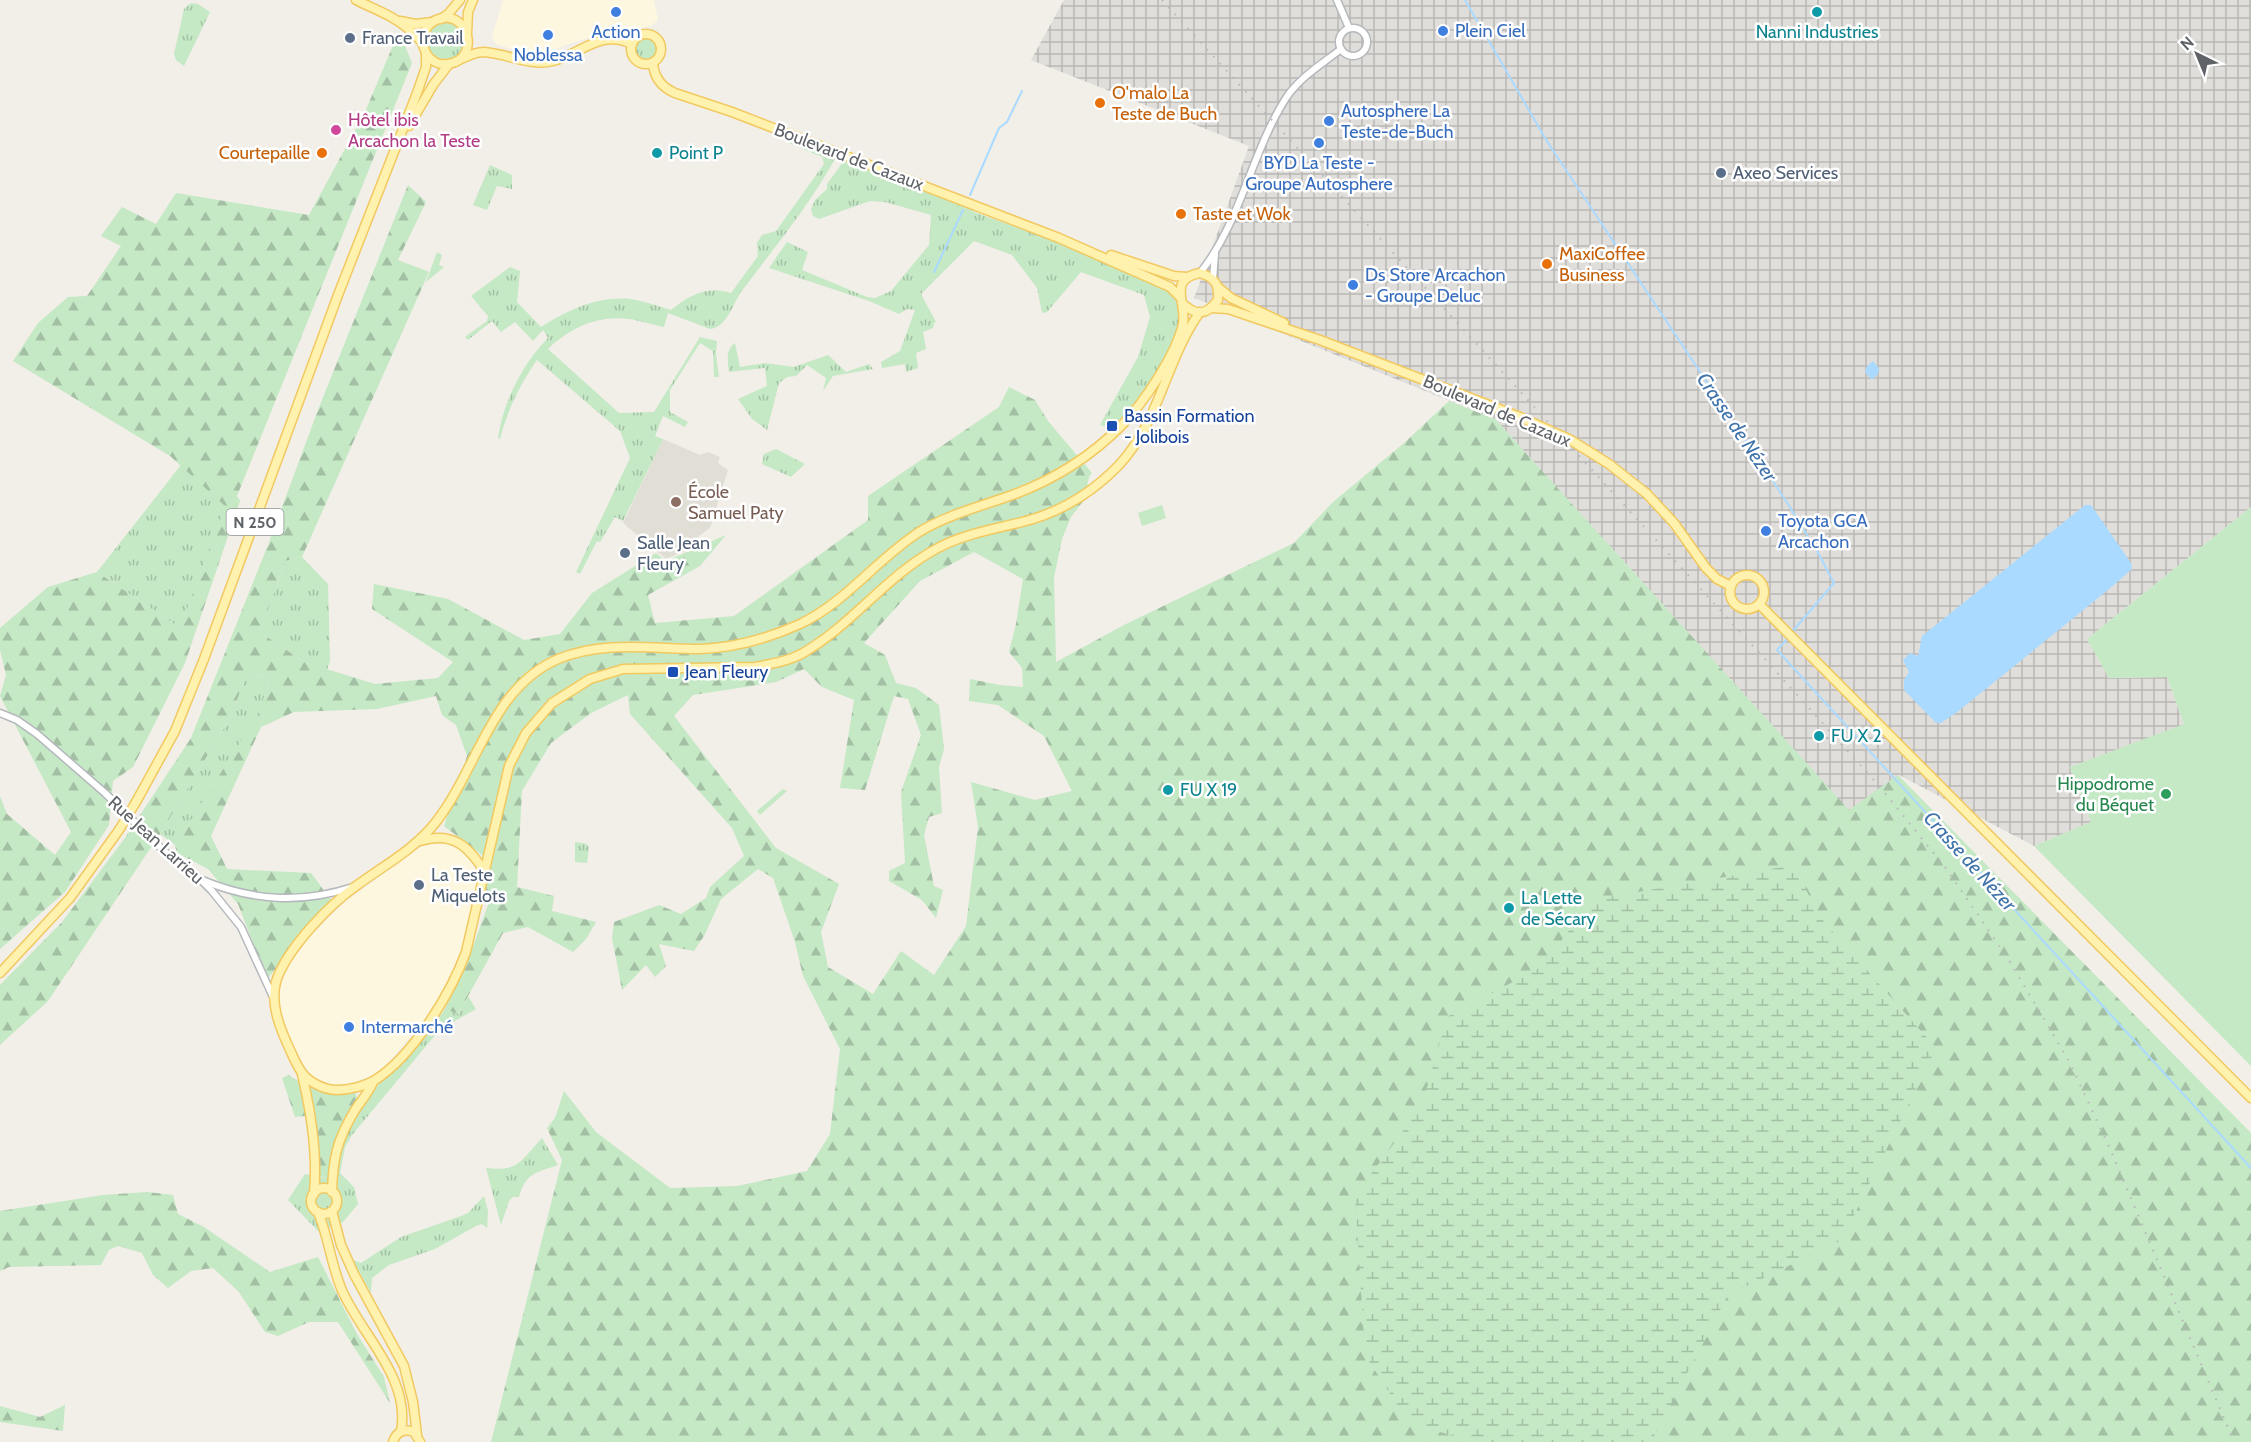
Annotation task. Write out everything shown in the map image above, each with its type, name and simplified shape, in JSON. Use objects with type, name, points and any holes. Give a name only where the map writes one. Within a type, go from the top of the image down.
[{"type":"main road","points":[[356,0],[400,21],[416,24],[448,18],[460,23],[468,36],[483,52]]},
{"type":"main road","points":[[422,43],[425,30],[448,14],[460,0]]},
{"type":"main road","points":[[461,59],[467,49],[467,23],[473,0]]},
{"type":"main road","points":[[400,21],[422,43],[426,54],[436,63],[449,64],[483,52],[531,62],[542,62],[565,57],[587,44],[605,39],[622,39],[632,44]]},
{"type":"main road","points":[[648,34],[656,37],[660,43],[661,52],[653,63],[645,64],[637,61],[632,55],[632,44],[640,35],[648,34]]},
{"type":"main road","name":"N 250","points":[[0,973],[70,898],[119,830],[175,731],[338,295],[398,144],[426,67],[426,54]]},
{"type":"main road","name":"Boulevard de Cazaux","points":[[653,63],[654,73],[666,89],[725,109],[1059,238],[1170,287],[1181,300]]},
{"type":"main road","name":"N 250","points":[[398,144],[449,64]]},
{"type":"main road","name":"Boulevard de Cazaux","points":[[1059,238],[1174,276],[1187,277]]},
{"type":"main road","points":[[401,1431],[400,1403],[395,1383],[346,1298],[318,1212],[312,1205],[315,1170],[311,1123],[302,1073],[284,1037],[274,1000],[279,975],[291,954],[323,916],[356,885],[417,842],[445,810],[495,717],[510,695],[540,668],[587,649],[718,647],[775,634],[801,623],[833,604],[897,548],[921,531],[958,513],[1036,486],[1068,469],[1098,448],[1139,406],[1165,365],[1183,323],[1181,300],[1181,286],[1187,277],[1200,273],[1213,279],[1219,288],[1218,300],[1212,308],[1200,312],[1190,310],[1181,300]]},
{"type":"main road","name":"Boulevard de Cazaux","points":[[1219,288],[1231,298],[1320,340]]},
{"type":"main road","name":"Boulevard de Cazaux","points":[[1212,308],[1228,309],[1320,340],[1557,433],[1588,450],[1647,494],[1674,523],[1712,574],[1731,586]]},
{"type":"main road","points":[[318,1212],[325,1214],[332,1211],[337,1203],[332,1192],[334,1159],[340,1138],[373,1082],[391,1067],[421,1032],[456,978],[466,951],[509,766],[526,733],[552,703],[590,679],[623,669],[755,667],[773,664],[801,654],[827,636],[909,565],[939,547],[968,535],[1042,517],[1069,505],[1088,493],[1110,474],[1135,446],[1150,420],[1190,327],[1200,312]]},
{"type":"main road","points":[[1741,576],[1756,578],[1764,590],[1759,604],[1749,609],[1738,607],[1730,598],[1731,586],[1741,576]]},
{"type":"main road","points":[[1759,604],[2251,1098]]},
{"type":"main road","points":[[417,842],[435,838],[454,840],[474,855],[485,872]]},
{"type":"main road","points":[[302,1073],[331,1090],[373,1082]]},
{"type":"main road","points":[[314,1194],[321,1189],[332,1192]]},
{"type":"main road","points":[[332,1211],[341,1245],[354,1274],[404,1366],[413,1402],[418,1438]]},
{"type":"main road","points":[[393,1442],[395,1436],[401,1431],[410,1431],[418,1438]]},
{"type":"street","points":[[1337,0],[1349,28]]},
{"type":"street","points":[[1349,28],[1356,28],[1365,34],[1366,49],[1360,54],[1354,56],[1346,54],[1341,49],[1341,34],[1349,28]]},
{"type":"street","points":[[1200,273],[1215,254],[1271,126],[1287,98],[1312,70],[1341,49]]},
{"type":"street","points":[[1213,279],[1215,254]]},
{"type":"street","name":"Rue Jean Larrieu","points":[[0,713],[24,724],[37,734],[105,793],[164,851],[199,878],[241,927],[274,1000]]},
{"type":"street","points":[[199,878],[242,894],[270,898],[310,897],[356,885]]},
{"type":"shaded area","points":[[503,0],[654,0],[658,20],[651,26],[584,39],[534,56],[496,44],[492,37]]},
{"type":"shaded area","points":[[1064,0],[2251,0],[2251,507],[2087,639],[2109,678],[2167,677],[2184,725],[2070,767],[2091,822],[2034,846],[1899,775],[1849,811],[1495,419],[1194,298],[1249,146],[1031,60]]},
{"type":"shaded area","name":"École Samuel Paty","points":[[663,439],[700,455],[708,452],[720,457],[718,463],[728,470],[710,528],[699,536],[692,548],[666,559],[623,523]]},
{"type":"shaded area","points":[[436,842],[459,848],[471,861],[478,877],[465,939],[451,975],[429,1014],[385,1067],[373,1075],[350,1084],[330,1085],[321,1082],[302,1062],[289,1037],[280,1012],[280,981],[313,933],[345,902],[422,846]]},
{"type":"green space","points":[[191,3],[198,4],[210,12],[184,66],[176,60],[174,54],[184,9]]},
{"type":"green space","points":[[446,23],[459,28],[464,41],[459,54],[446,59],[433,54],[428,41],[433,28]]},
{"type":"green space","points":[[399,31],[412,63],[237,496],[240,501],[185,663],[133,767],[113,781],[109,825],[65,892],[0,949],[0,796],[7,814],[55,855],[71,832],[0,696],[6,675],[0,650],[0,628],[48,587],[97,572],[180,628],[225,506],[170,456],[13,361],[38,323],[68,297],[87,296],[121,246],[101,236],[122,207],[156,224],[176,193],[309,215],[365,112]]},
{"type":"green space","points":[[646,37],[654,40],[657,48],[654,56],[646,59],[638,56],[635,48],[638,40]]},
{"type":"green space","points":[[793,139],[832,154],[835,159],[802,210],[741,292],[725,320],[716,328],[710,329],[668,313],[664,327],[633,320],[606,319],[575,329],[548,349],[619,413],[654,412],[700,337],[717,341],[719,377],[714,377],[713,351],[700,343],[670,390],[670,412],[688,422],[685,427],[663,416],[655,436],[663,439],[623,521],[615,517],[600,542],[597,541],[580,574],[576,572],[630,458],[620,431],[537,360],[519,389],[500,439],[498,438],[509,397],[530,359],[548,338],[543,330],[533,341],[515,322],[501,332],[492,321],[468,340],[465,337],[487,321],[488,316],[471,296],[510,267],[520,271],[517,302],[541,327],[572,310],[594,302],[630,299],[671,310],[699,293],[714,290],[731,293],[758,256],[757,243],[762,235],[776,231],[824,164],[822,157],[789,143]]},
{"type":"green space","points":[[843,162],[852,162],[971,207],[974,212],[1061,243],[1173,294],[1179,308],[1178,326],[1171,345],[1150,383],[1115,429],[1100,425],[1138,357],[1150,317],[1144,295],[1081,272],[1047,312],[1042,313],[1037,288],[1012,255],[974,241],[921,294],[936,322],[933,328],[923,332],[926,349],[916,353],[918,368],[906,372],[905,364],[882,368],[881,362],[900,351],[915,310],[907,309],[899,314],[869,301],[769,268],[787,242],[808,252],[802,270],[867,297],[875,298],[891,291],[929,245],[931,215],[885,202],[870,201],[819,219],[813,216],[811,209],[815,200],[827,189],[827,184]]},
{"type":"green space","points":[[490,165],[512,175],[512,189],[497,186],[487,210],[473,205]]},
{"type":"green space","points":[[408,185],[426,202],[398,260],[429,272],[302,557],[285,561],[260,632],[304,662],[375,684],[438,678],[453,662],[372,609],[374,584],[448,599],[524,640],[560,634],[592,593],[656,553],[666,561],[726,535],[700,566],[648,595],[655,623],[734,616],[868,520],[868,496],[999,407],[1009,387],[1035,400],[1048,421],[1092,473],[1084,500],[1071,517],[1062,539],[1054,577],[1056,662],[1124,625],[1294,543],[1333,502],[1404,443],[1449,401],[1495,419],[1849,810],[1898,775],[2251,1133],[2251,1442],[491,1442],[562,1160],[547,1128],[555,1118],[564,1091],[596,1132],[670,1188],[737,1186],[807,1171],[830,1134],[840,1049],[803,976],[795,942],[773,878],[758,869],[721,899],[704,936],[694,951],[659,944],[666,966],[655,977],[646,965],[622,990],[612,938],[614,922],[659,905],[681,914],[706,898],[710,887],[744,856],[732,828],[630,714],[628,695],[591,713],[551,743],[522,791],[517,887],[554,896],[552,911],[596,922],[586,939],[573,952],[528,927],[503,933],[458,1014],[445,1009],[466,966],[488,905],[482,855],[444,826],[467,756],[456,725],[442,715],[436,696],[377,709],[294,712],[261,727],[211,836],[227,869],[311,873],[333,902],[267,979],[238,904],[208,869],[177,853],[175,845],[258,714],[271,677],[247,676],[227,723],[160,834],[48,1001],[0,1045],[0,985],[62,922],[125,838],[191,738],[268,545],[318,410]],"holes":[[[974,552],[1023,579],[1009,652],[1022,668],[1023,687],[970,679],[969,701],[998,705],[1044,736],[1072,791],[1035,800],[971,782],[978,827],[966,926],[934,975],[901,951],[873,994],[828,967],[821,932],[839,884],[776,848],[674,716],[693,695],[776,682],[804,669],[822,687],[854,700],[840,788],[865,790],[894,696],[908,699],[921,735],[901,792],[905,863],[889,871],[889,881],[922,900],[936,918],[943,890],[934,886],[924,835],[929,817],[942,813],[939,767],[944,749],[939,705],[916,688],[896,683],[885,655],[864,643],[920,581]]]},
{"type":"green space","points":[[437,252],[442,255],[439,265],[444,267],[426,282]]},
{"type":"green space","points":[[735,343],[740,367],[765,363],[794,367],[828,355],[846,372],[869,364],[873,369],[833,376],[823,391],[826,378],[807,365],[796,376],[787,377],[779,383],[767,430],[752,419],[738,399],[767,386],[765,368],[729,372],[728,352]]},
{"type":"green space","points":[[776,449],[805,464],[791,477],[762,464],[764,454]]},
{"type":"green space","points":[[181,465],[226,505],[180,628],[97,572]]},
{"type":"green space","points":[[1162,505],[1166,518],[1142,526],[1138,513]]},
{"type":"green space","name":"Hippodrome du Béquet","points":[[2251,507],[2251,1066],[2034,846],[2091,822],[2070,767],[2184,724],[2167,677],[2109,678],[2087,639]]},
{"type":"green space","points":[[302,557],[328,584],[330,661],[327,670],[304,662],[260,632],[285,561]]},
{"type":"green space","points":[[247,676],[271,677],[258,715],[175,845],[160,834],[227,723]]},
{"type":"green space","points":[[783,789],[787,791],[760,815],[757,811]]},
{"type":"green space","points":[[575,842],[587,844],[589,848],[587,863],[575,862]]},
{"type":"green space","points":[[1794,865],[1819,916],[1936,1048],[1842,1240],[1728,1295],[1651,1442],[1474,1442],[1409,1423],[1365,1355],[1355,1196],[1422,1105],[1447,1017],[1543,966],[1591,900]]},
{"type":"green space","points":[[468,996],[476,1009],[448,1025],[446,1022],[352,1135],[345,1147],[340,1173],[354,1187],[358,1204],[343,1222],[319,1232],[288,1200],[305,1174],[329,1179],[344,1136],[362,1106],[386,1075],[399,1067],[445,1009],[458,1014]]},
{"type":"green space","points":[[289,1075],[306,1086],[320,1091],[355,1093],[362,1106],[344,1136],[329,1179],[318,1176],[315,1115],[295,1117],[282,1078]]},
{"type":"green space","points":[[542,1138],[558,1165],[537,1172],[528,1178],[519,1197],[513,1197],[509,1201],[501,1225],[486,1168],[506,1168],[519,1163]]},
{"type":"green space","points":[[147,1192],[173,1195],[178,1214],[204,1227],[270,1272],[318,1257],[357,1334],[384,1377],[390,1403],[338,1322],[309,1322],[278,1336],[265,1332],[239,1292],[213,1268],[191,1271],[168,1288],[153,1275],[142,1253],[118,1246],[109,1250],[101,1265],[9,1267],[0,1271],[0,1211],[103,1195]]},
{"type":"green space","points":[[484,1196],[488,1211],[487,1228],[482,1224],[476,1226],[435,1249],[389,1265],[372,1278],[371,1293],[353,1260],[361,1263],[401,1237],[468,1213]]},
{"type":"green space","points":[[65,1405],[63,1431],[0,1422],[0,1406],[40,1417]]},
{"type":"water","points":[[1873,361],[1879,368],[1878,374],[1872,380],[1865,372],[1867,366]]},
{"type":"water","points":[[2085,505],[2091,505],[2131,563],[2132,569],[1956,713],[1941,723],[1936,723],[1904,690],[1904,680],[1909,672],[1903,660],[1910,653],[1918,656],[1922,636]]},
{"type":"waterway","name":"Crasse de Nézer","points":[[1465,0],[1548,143],[1786,501],[1834,583],[1792,632]]},
{"type":"waterway","points":[[970,195],[999,128],[1007,122],[1022,91]]},
{"type":"waterway","points":[[934,272],[963,210]]},
{"type":"waterway","name":"Crasse de Nézer","points":[[1789,637],[1777,650],[2251,1168]]},
{"type":"railway","points":[[1162,0],[1763,657],[1880,787],[1945,867],[2007,957],[2069,1061],[2111,1151],[2234,1442]]},
{"type":"place","name":"Action","points":[[616,12]]},
{"type":"place","name":"Nanni Industries","points":[[1817,12]]},
{"type":"place","name":"Plein Ciel","points":[[1443,31]]},
{"type":"place","name":"Noblessa","points":[[548,35]]},
{"type":"place","name":"France Travail","points":[[350,38]]},
{"type":"place","name":"O'malo La Teste de Buch","points":[[1100,103]]},
{"type":"place","name":"Autosphere La Teste-de-Buch","points":[[1329,121]]},
{"type":"place","name":"Hôtel ibis Arcachon la Teste","points":[[336,130]]},
{"type":"place","name":"BYD La Teste - Groupe Autosphere","points":[[1319,143]]},
{"type":"place","name":"Courtepaille","points":[[322,153]]},
{"type":"place","name":"Point P","points":[[657,153]]},
{"type":"place","name":"Axeo Services","points":[[1721,173]]},
{"type":"place","name":"Taste et Wok","points":[[1181,214]]},
{"type":"place","name":"MaxiCoffee Business","points":[[1547,264]]},
{"type":"place","name":"Ds Store Arcachon - Groupe Deluc","points":[[1353,285]]},
{"type":"place","name":"Bassin Formation - Jolibois","points":[[1112,426]]},
{"type":"place","name":"École Samuel Paty","points":[[676,502]]},
{"type":"place","name":"Toyota GCA Arcachon","points":[[1766,531]]},
{"type":"place","name":"Salle Jean Fleury","points":[[625,553]]},
{"type":"place","name":"Jean Fleury","points":[[673,672]]},
{"type":"place","name":"FU X 2","points":[[1819,736]]},
{"type":"place","name":"FU X 19","points":[[1168,790]]},
{"type":"place","name":"Hippodrome du Béquet","points":[[2166,794]]},
{"type":"place","name":"La Teste Miquelots","points":[[419,885]]},
{"type":"place","name":"La Lette de Sécary","points":[[1509,908]]},
{"type":"place","name":"Intermarché","points":[[349,1027]]}]
